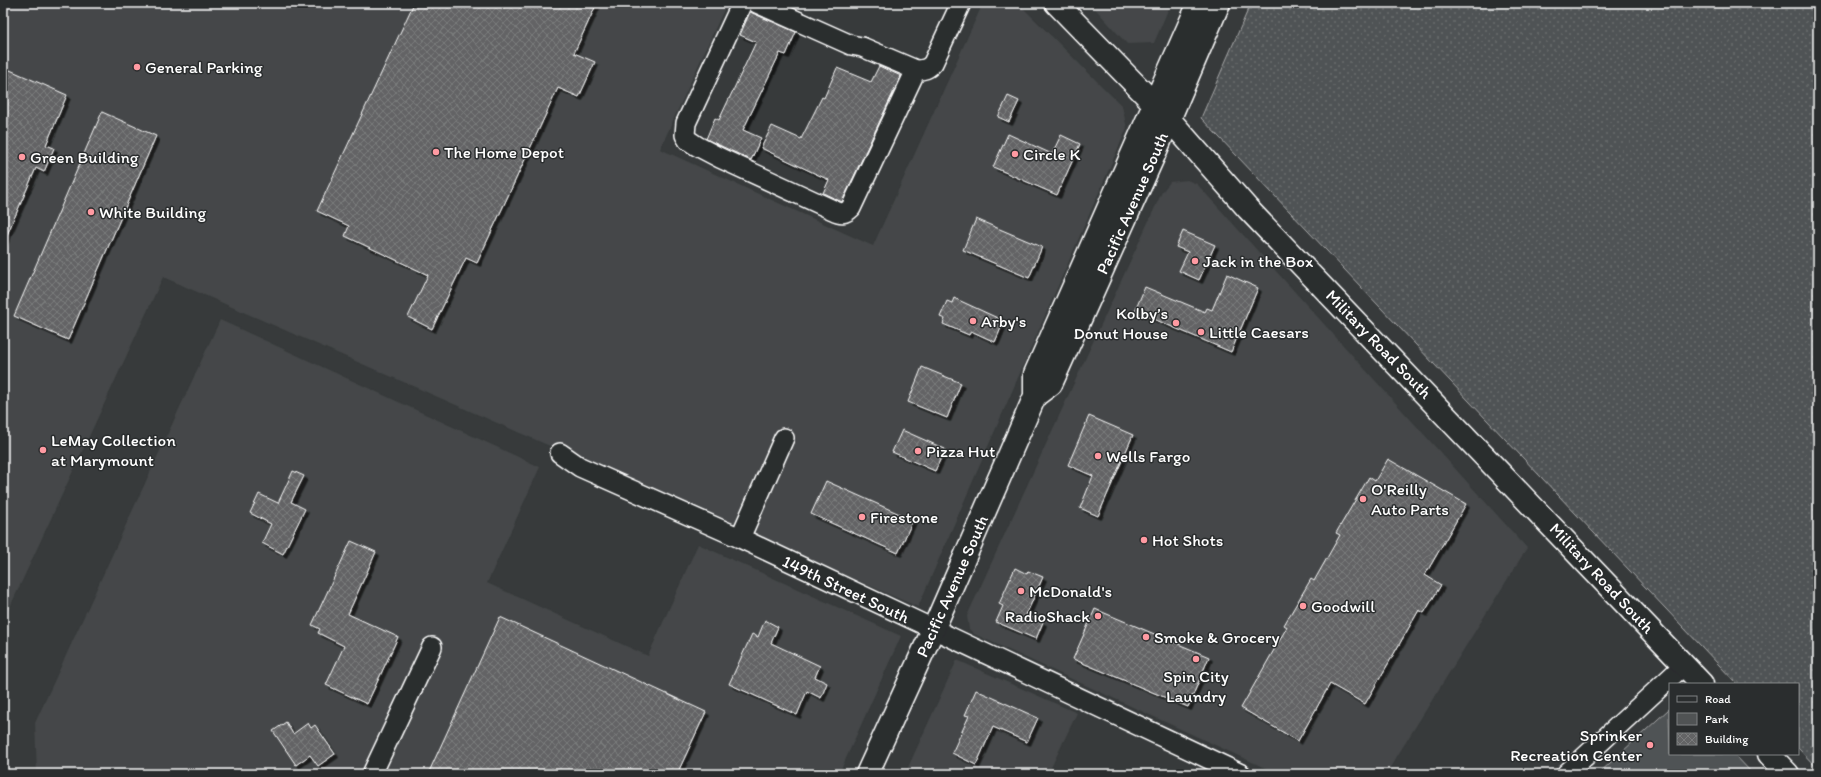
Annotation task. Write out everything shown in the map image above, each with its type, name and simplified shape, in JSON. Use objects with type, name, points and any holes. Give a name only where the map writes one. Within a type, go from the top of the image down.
[{"type":"main road","name":"Military Road South","points":[[1056,3],[1162,112],[1248,209],[1701,683]]},
{"type":"main road","name":"Pacific Avenue South","points":[[867,774],[933,630],[1035,396],[1034,374],[1162,112],[1199,3]]},
{"type":"main road","name":"Pacific Avenue South","points":[[1162,112],[1181,88],[1219,3]]},
{"type":"main road","points":[[1770,755],[1788,774]]},
{"type":"street","points":[[742,3],[686,123],[685,135],[688,140],[696,146],[840,213],[846,212],[856,199],[916,70]]},
{"type":"street","points":[[757,3],[851,45],[862,47],[916,70],[928,69],[933,63],[961,3]]},
{"type":"street","points":[[740,538],[784,438]]},
{"type":"street","name":"149th Street South","points":[[560,453],[580,467],[740,538],[1241,774]]},
{"type":"street","points":[[372,774],[432,646]]},
{"type":"street","points":[[1566,774],[1684,665]]},
{"type":"shaded area","points":[[3,3],[727,3],[660,149],[873,246],[983,3],[1018,3],[1122,106],[1127,128],[918,607],[163,277],[3,622]]},
{"type":"shaded area","points":[[1090,3],[1171,3],[1154,43],[1127,44]]},
{"type":"shaded area","points":[[1187,180],[1197,184],[1527,548],[1386,774],[1278,774],[974,634],[969,629],[967,616],[1162,192],[1170,182]]},
{"type":"shaded area","points":[[220,320],[540,467],[487,583],[648,656],[698,544],[901,636],[839,774],[37,774],[35,723]]},
{"type":"shaded area","points":[[957,660],[1077,713],[1048,774],[905,774]]},
{"type":"green space","points":[[1251,3],[1818,3],[1818,769],[1799,749],[1799,683],[1736,683],[1201,118]]},
{"type":"green space","name":"Sprinker Recreation Center","points":[[1669,709],[1669,755],[1735,755],[1753,774],[1598,774]]},
{"type":"building","name":"The Home Depot","points":[[414,3],[597,3],[574,53],[595,62],[579,97],[558,88],[477,263],[466,258],[432,329],[408,317],[428,275],[345,236],[349,226],[317,211]]},
{"type":"building","points":[[750,12],[796,32],[786,55],[780,53],[743,130],[761,138],[751,160],[706,139],[715,118],[719,120],[756,42],[740,35]]},
{"type":"building","points":[[879,66],[901,76],[842,202],[823,193],[829,180],[761,148],[772,126],[801,139],[822,97],[824,98],[837,68],[871,82]]},
{"type":"building","name":"Green Building","points":[[3,67],[67,95],[46,145],[54,148],[44,172],[36,168],[3,244]]},
{"type":"building","points":[[1008,96],[1019,101],[1009,122],[998,117]]},
{"type":"building","name":"White Building","points":[[102,112],[156,136],[68,340],[14,316]]},
{"type":"building","points":[[1008,134],[1052,154],[1061,135],[1080,144],[1057,195],[993,167]]},
{"type":"building","points":[[976,219],[1042,247],[1029,278],[963,250]]},
{"type":"building","name":"Jack in the Box","points":[[1183,231],[1215,245],[1199,280],[1179,271],[1188,252],[1176,247]]},
{"type":"building","points":[[1227,274],[1258,288],[1231,352],[1135,311],[1145,287],[1205,312],[1207,308],[1212,310]]},
{"type":"building","name":"Arby's","points":[[954,298],[1004,321],[995,342],[971,331],[969,335],[943,324],[945,319],[940,317],[947,301],[952,303]]},
{"type":"building","points":[[922,367],[961,383],[947,418],[908,402]]},
{"type":"building","points":[[1089,416],[1133,435],[1098,516],[1080,508],[1093,476],[1068,465]]},
{"type":"building","name":"Pizza Hut","points":[[902,430],[945,449],[935,471],[892,452]]},
{"type":"building","points":[[1388,459],[1466,504],[1425,575],[1441,585],[1424,613],[1419,610],[1365,704],[1330,684],[1298,741],[1241,708],[1287,627],[1284,625],[1311,579],[1314,581],[1340,535],[1336,533],[1369,477],[1375,481]]},
{"type":"building","points":[[293,471],[304,476],[291,502],[305,509],[283,554],[262,543],[271,524],[250,513],[259,494],[278,503]]},
{"type":"building","name":"Firestone","points":[[826,481],[913,520],[898,553],[811,514]]},
{"type":"building","points":[[351,541],[376,552],[348,614],[398,637],[367,704],[326,685],[344,646],[318,633],[320,629],[312,625]]},
{"type":"building","name":"McDonald's","points":[[1015,568],[1027,574],[1028,571],[1043,577],[1026,615],[1043,622],[1036,639],[996,622],[1003,606],[999,604]]},
{"type":"building","points":[[1095,609],[1209,657],[1188,707],[1073,659]]},
{"type":"building","points":[[500,617],[706,712],[677,774],[428,774]]},
{"type":"building","points":[[765,620],[778,627],[771,643],[820,666],[815,677],[827,683],[821,698],[807,691],[797,715],[729,684],[752,634],[758,637]]},
{"type":"building","points":[[976,690],[1038,718],[1027,742],[993,727],[976,765],[952,753],[969,716],[965,715]]},
{"type":"building","points":[[286,722],[293,734],[308,723],[311,728],[315,725],[335,754],[318,766],[310,755],[296,765],[273,731]]},
{"type":"place","name":"General Parking","points":[[137,67]]},
{"type":"place","name":"The Home Depot","points":[[436,152]]},
{"type":"place","name":"Circle K","points":[[1015,154]]},
{"type":"place","name":"Green Building","points":[[22,157]]},
{"type":"place","name":"White Building","points":[[91,212]]},
{"type":"place","name":"Jack in the Box","points":[[1195,261]]},
{"type":"place","name":"Arby's","points":[[973,321]]},
{"type":"place","name":"Kolby’s Donut House","points":[[1176,323]]},
{"type":"place","name":"Little Caesars","points":[[1201,332]]},
{"type":"place","name":"LeMay Collection at Marymount","points":[[43,450]]},
{"type":"place","name":"Pizza Hut","points":[[918,451]]},
{"type":"place","name":"Wells Fargo","points":[[1098,456]]},
{"type":"place","name":"O'Reilly Auto Parts","points":[[1363,499]]},
{"type":"place","name":"Firestone","points":[[862,517]]},
{"type":"place","name":"Hot Shots","points":[[1144,540]]},
{"type":"place","name":"McDonald's","points":[[1021,591]]},
{"type":"place","name":"Goodwill","points":[[1303,606]]},
{"type":"place","name":"RadioShack","points":[[1098,616]]},
{"type":"place","name":"Smoke & Grocery","points":[[1146,637]]},
{"type":"place","name":"Spin City Laundry","points":[[1196,659]]},
{"type":"place","name":"Sprinker Recreation Center","points":[[1650,745]]}]
